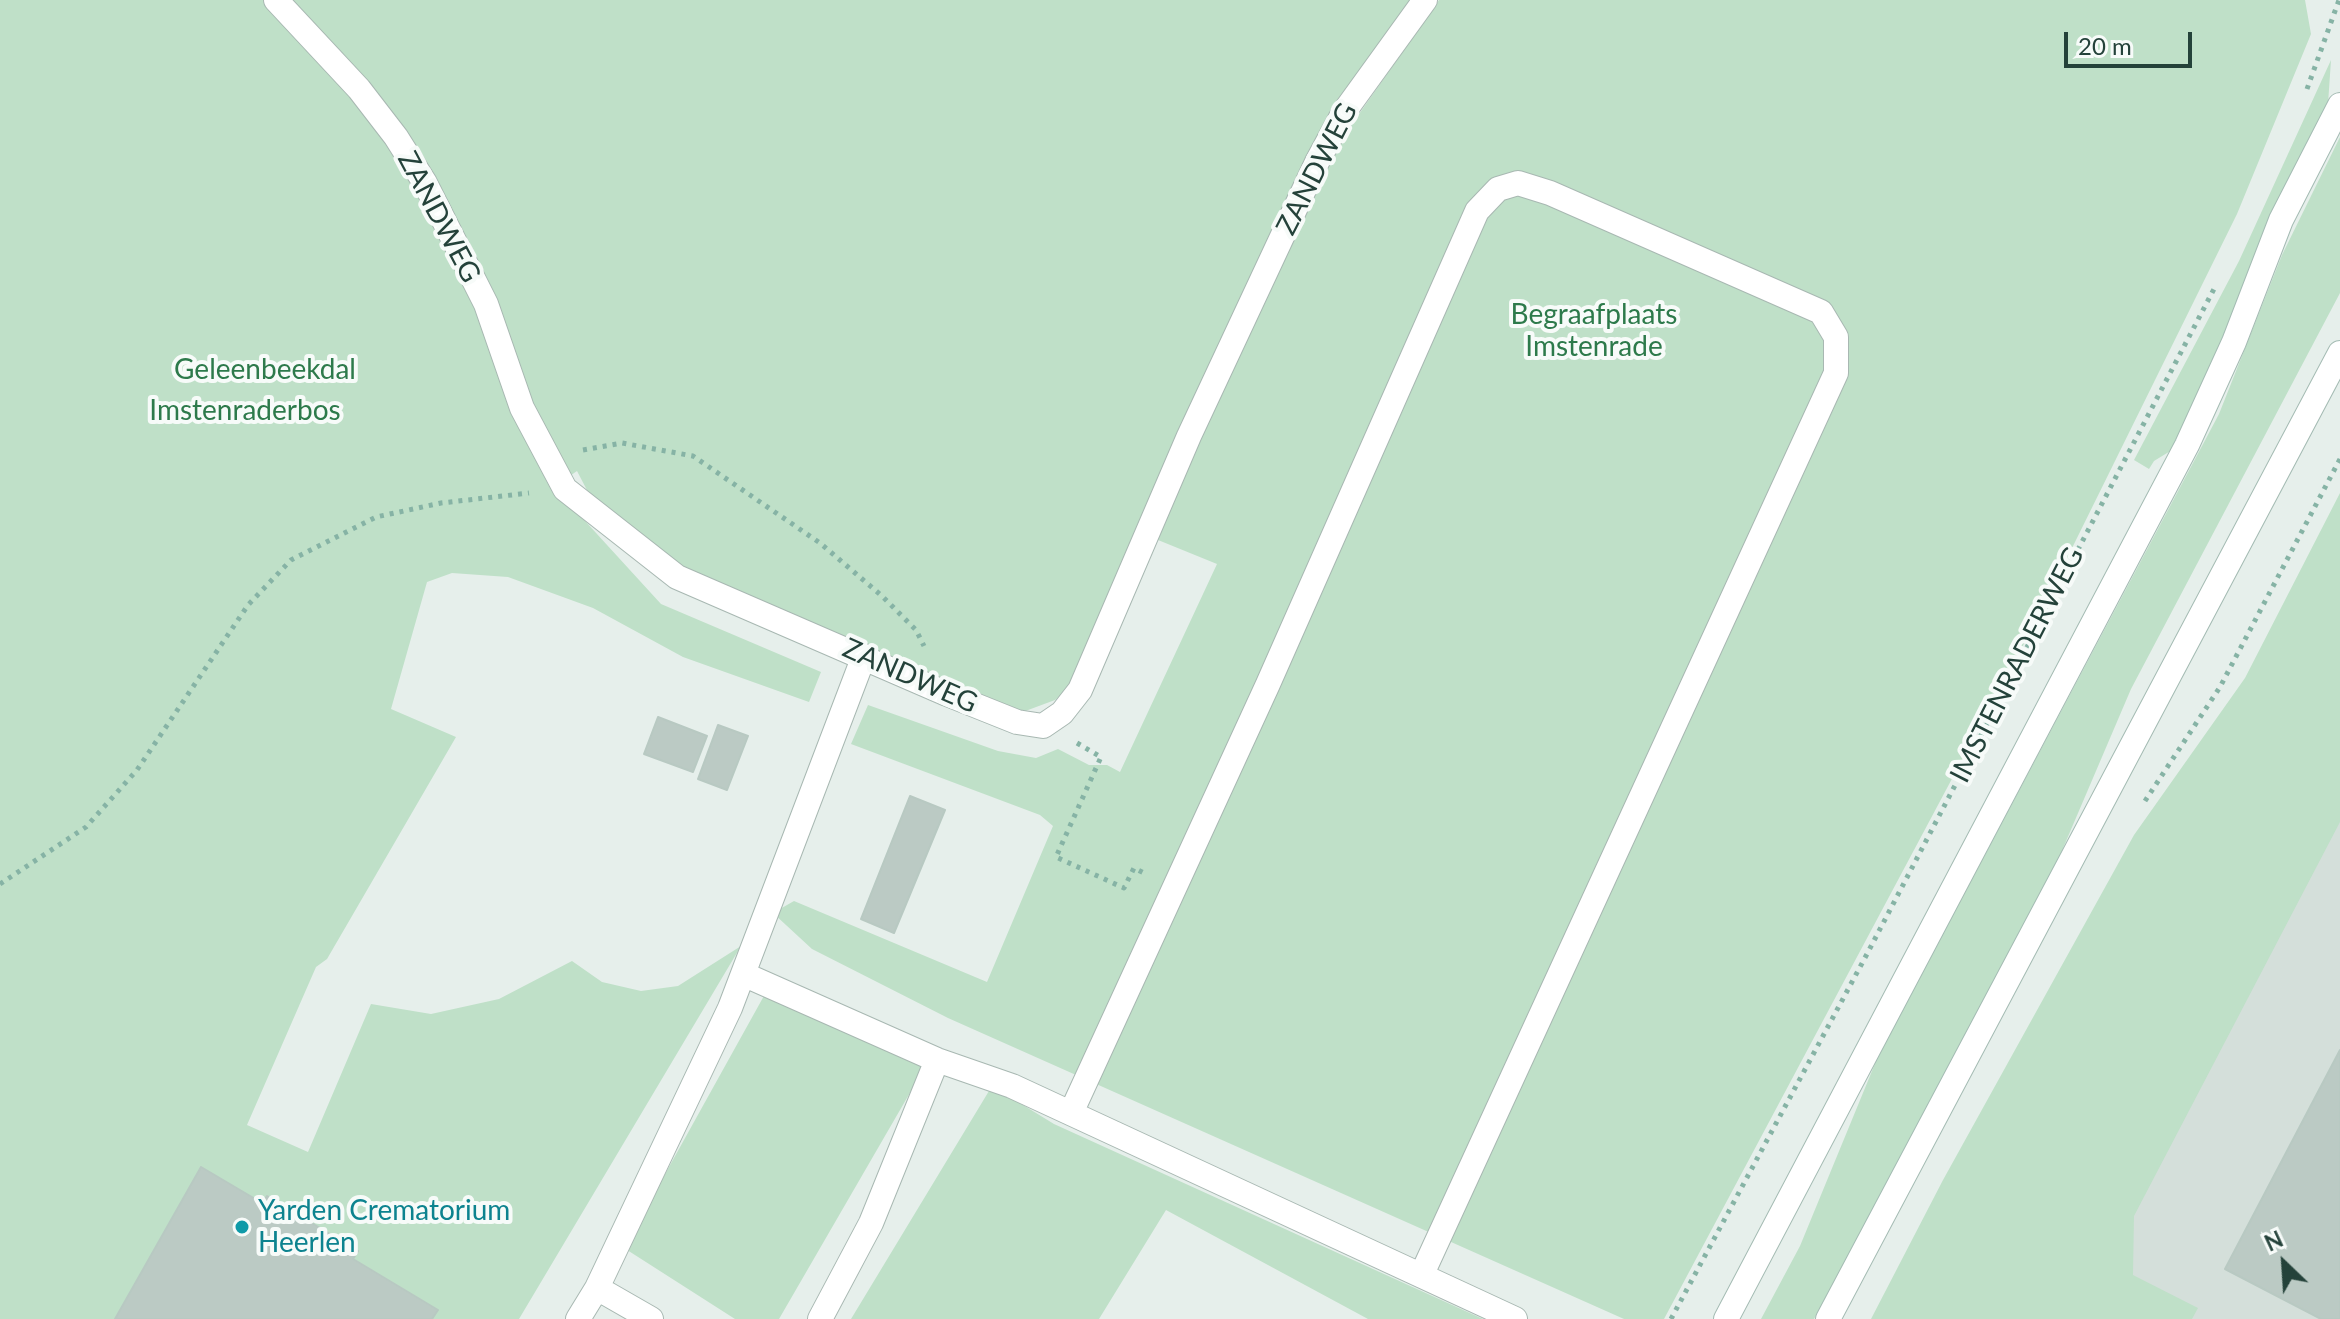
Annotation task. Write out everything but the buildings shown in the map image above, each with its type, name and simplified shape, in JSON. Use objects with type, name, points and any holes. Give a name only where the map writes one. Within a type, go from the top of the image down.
[{"type":"street","name":"ZANDWEG","points":[[276,0],[359,89],[396,137],[425,183],[486,304],[522,408],[565,489],[677,577],[947,694],[1017,722],[1043,726],[1062,713],[1080,690],[1189,436],[1317,162],[1358,90],[1425,0]]},
{"type":"street","name":"IMSTENRADERWEG","points":[[1726,1319],[2187,445],[2234,342],[2281,220],[2340,105]]},
{"type":"street","points":[[1071,1113],[1274,670],[1477,211],[1498,189],[1518,183],[1550,193],[1821,312],[1836,337],[1836,373],[1422,1274]]},
{"type":"street","points":[[1828,1319],[2340,353]]},
{"type":"street","points":[[578,1319],[597,1288],[743,974],[864,656]]},
{"type":"street","points":[[743,974],[937,1060],[1012,1086],[1515,1319]]},
{"type":"street","points":[[820,1319],[871,1223],[937,1060]]},
{"type":"street","points":[[597,1288],[651,1319]]},
{"type":"path","points":[[2306,90],[2339,0]]},
{"type":"path","name":"IMSTENRADERWEG","points":[[1671,1319],[1874,940],[2221,277]]},
{"type":"path","points":[[546,458],[622,443],[693,456],[820,543],[882,596],[916,630],[947,694]]},
{"type":"path","points":[[0,884],[86,827],[137,770],[248,605],[291,560],[376,517],[441,503],[565,489]]},
{"type":"path","points":[[1043,726],[1101,757],[1056,857],[1124,888],[1134,868],[1174,888]]},
{"type":"shaded area","points":[[2340,586],[2340,1319],[1935,1319]]},
{"type":"green space","points":[[0,0],[1413,0],[1365,63],[1078,681],[1055,700],[1020,713],[707,601],[589,494],[577,471],[554,487],[661,604],[821,672],[809,702],[683,657],[593,608],[508,577],[452,573],[427,582],[391,709],[456,737],[327,959],[316,967],[247,1125],[308,1152],[371,1004],[431,1014],[499,999],[572,961],[602,982],[641,991],[678,986],[741,946],[519,1319],[0,1319]]},
{"type":"green space","name":"Begraafplaats Imstenrade","points":[[1439,0],[2305,0],[2311,34],[2237,214],[2035,623],[1664,1319],[1624,1319],[948,1018],[812,949],[773,913],[794,901],[987,982],[1053,826],[1040,815],[851,744],[868,705],[998,751],[1036,758],[1058,749],[1089,765],[1107,765],[1120,772],[1217,564],[1158,540],[1186,469],[1338,144]]},
{"type":"green space","points":[[2331,60],[2328,104],[2269,221],[2213,361],[2172,450],[2154,461],[2149,469],[2134,460],[2239,261]]},
{"type":"green space","points":[[2340,137],[2340,293],[2131,689],[2052,874],[1814,1319],[1761,1319],[1800,1246],[1879,1054],[2219,414],[2282,255]]},
{"type":"green space","points":[[2340,493],[2340,822],[2134,1216],[2133,1275],[2198,1308],[2192,1319],[1871,1319],[1943,1180],[2134,835],[2245,678]]},
{"type":"green space","points":[[775,976],[933,1053],[779,1319],[735,1319],[624,1248]]},
{"type":"green space","points":[[992,1086],[1054,1124],[1483,1319],[1368,1319],[1166,1210],[1099,1319],[851,1319]]},
{"type":"place","name":"Yarden Crematorium Heerlen","points":[[242,1227]]},
{"type":"park label","name":"Geleenbeekdal","points":[[265,370]]},
{"type":"park label","name":"Imstenraderbos","points":[[245,411]]}]
